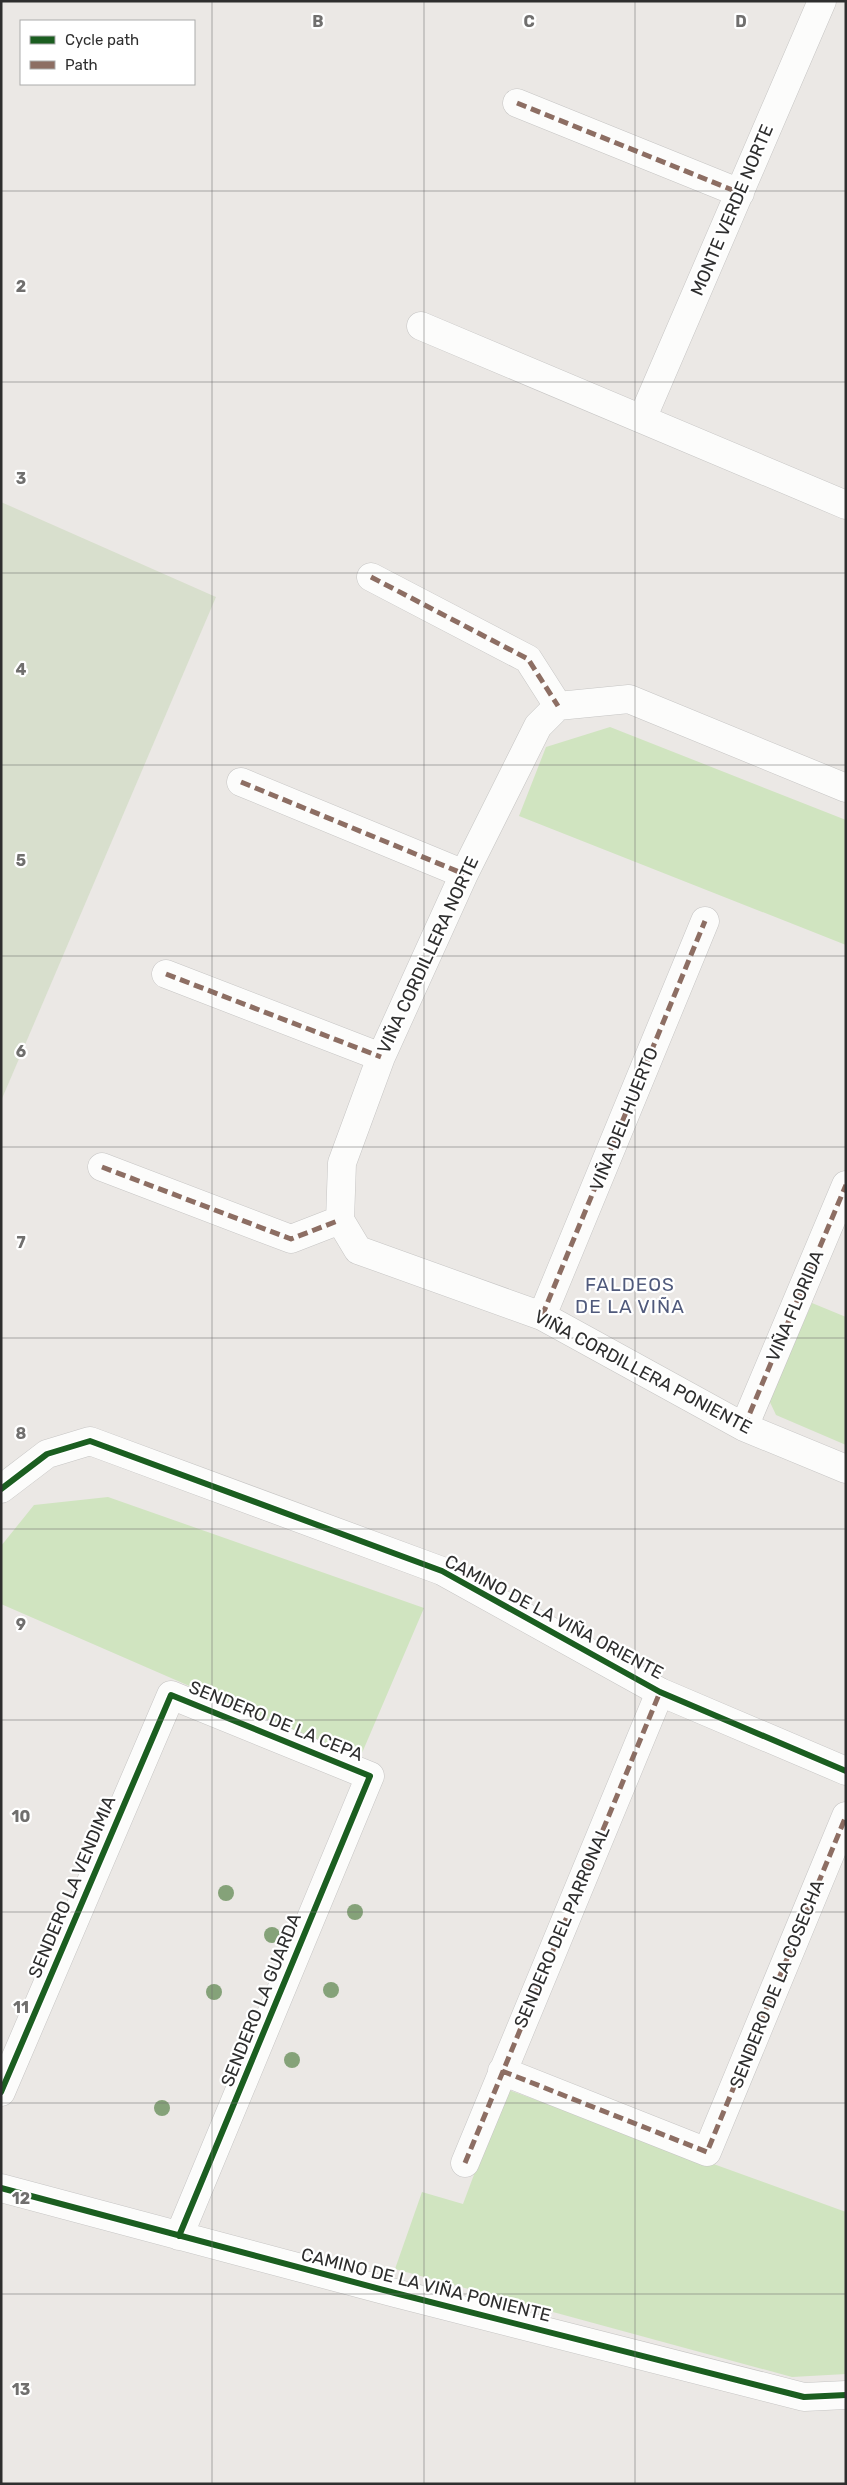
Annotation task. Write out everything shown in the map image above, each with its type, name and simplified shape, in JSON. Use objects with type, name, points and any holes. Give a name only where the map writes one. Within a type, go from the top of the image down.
[{"type":"street","name":"MONTE VERDE NORTE","points":[[642,419],[822,1]]},
{"type":"street","points":[[517,103],[740,192]]},
{"type":"street","points":[[421,326],[846,505]]},
{"type":"street","points":[[371,578],[528,659],[558,706],[628,699],[846,788]]},
{"type":"street","name":"VIÑA CORDILLERA NORTE","points":[[340,1220],[342,1163],[381,1056],[464,874],[538,726],[558,706]]},
{"type":"street","points":[[241,782],[464,874]]},
{"type":"street","name":"VIÑA DEL HUERTO","points":[[542,1316],[705,921]]},
{"type":"street","points":[[166,974],[381,1056]]},
{"type":"street","points":[[102,1167],[291,1238],[340,1220]]},
{"type":"street","name":"VIÑA FLORIDA","points":[[744,1427],[846,1185]]},
{"type":"street","name":"VIÑA CORDILLERA PONIENTE","points":[[340,1220],[358,1250],[542,1316],[744,1427],[846,1469]]},
{"type":"street","name":"CAMINO DE LA VIÑA ORIENTE","points":[[1,1489],[47,1454],[90,1441],[442,1571],[660,1692],[846,1771]]},
{"type":"street","name":"SENDERO DEL PARRONAL","points":[[465,2163],[660,1692]]},
{"type":"street","name":"SENDERO DE LA CEPA","points":[[171,1695],[370,1776]]},
{"type":"street","name":"SENDERO LA VENDIMIA","points":[[1,2092],[171,1695]]},
{"type":"street","name":"SENDERO LA GUARDA","points":[[179,2236],[370,1776]]},
{"type":"street","name":"SENDERO DE LA COSECHA","points":[[502,2072],[707,2152],[846,1816]]},
{"type":"street","name":"CAMINO DE LA VIÑA PONIENTE","points":[[1,2188],[395,2293],[804,2396],[846,2395]]},
{"type":"green space","points":[[1,502],[216,597],[1,1101]]},
{"type":"green space","points":[[610,727],[846,820],[846,945],[519,816],[546,747]]},
{"type":"green space","points":[[812,1303],[846,1317],[846,1445],[776,1415],[769,1400]]},
{"type":"green space","points":[[108,1497],[424,1608],[359,1760],[1,1604],[1,1546],[34,1505]]},
{"type":"green space","points":[[506,2089],[846,2212],[846,2374],[792,2377],[395,2269],[422,2192],[463,2204]]},
{"type":"marked path","points":[[517,103],[740,193]]},
{"type":"marked path","points":[[371,577],[528,659],[558,706]]},
{"type":"marked path","points":[[241,782],[464,874]]},
{"type":"marked path","points":[[542,1316],[705,921]]},
{"type":"marked path","points":[[166,974],[381,1057]]},
{"type":"marked path","points":[[102,1167],[291,1239],[340,1220]]},
{"type":"marked path","points":[[744,1427],[846,1185]]},
{"type":"marked path","points":[[465,2163],[660,1692]]},
{"type":"marked path","points":[[502,2071],[707,2152],[846,1816]]},
{"type":"cycle path","points":[[1,1489],[47,1454],[90,1441],[442,1571],[660,1692],[846,1771]]},
{"type":"cycle path","points":[[1,2092],[171,1695],[370,1776],[179,2236]]},
{"type":"cycle path","points":[[1,2188],[395,2293],[804,2397],[846,2395]]},
{"type":"district","name":"FALDEOS DE LA VIÑA","points":[[630,1295]]}]
